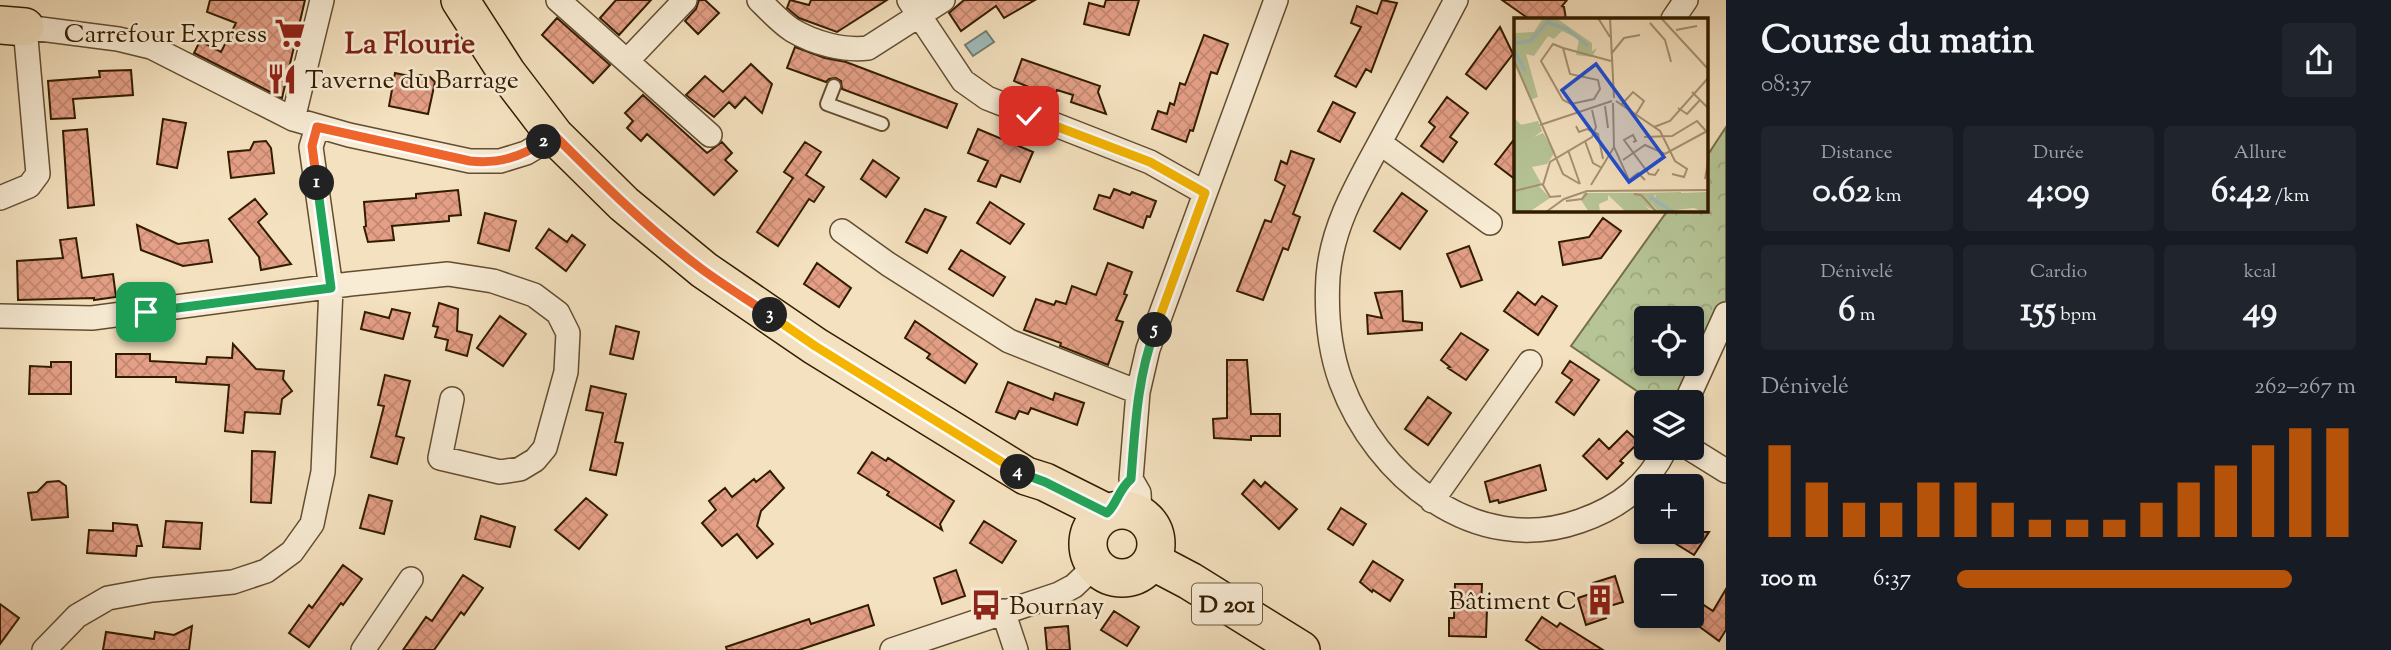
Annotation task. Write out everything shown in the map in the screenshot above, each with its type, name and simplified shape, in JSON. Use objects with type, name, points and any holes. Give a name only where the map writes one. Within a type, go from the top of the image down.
[{"type":"main road","points":[[460,0],[507,72],[555,136],[624,204],[704,270],[815,346],[1026,476],[1045,482],[1108,528],[1154,530],[1156,551],[1146,569],[1125,578],[1104,573],[1108,528]]},
{"type":"main road","name":"D 201","points":[[1152,561],[1190,581],[1301,650]]},
{"type":"street","points":[[293,119],[321,0]]},
{"type":"street","points":[[558,0],[710,135]]},
{"type":"street","points":[[626,61],[684,0]]},
{"type":"street","points":[[759,0],[792,30],[848,55],[868,48],[914,8],[943,0]]},
{"type":"street","points":[[892,650],[1059,594],[1074,586],[1108,528],[1139,493],[1131,479],[1139,392],[1148,349],[1276,0]]},
{"type":"street","points":[[1456,0],[1342,216],[1333,245],[1328,279],[1328,314],[1334,357],[1341,382],[1374,445],[1399,472],[1432,501],[1457,515],[1487,526],[1524,531],[1563,527],[1599,514],[1634,492],[1655,470],[1660,460]]},
{"type":"street","points":[[1674,18],[1686,0]]},
{"type":"street","points":[[914,8],[963,81],[987,98],[1150,162],[1205,193]]},
{"type":"street","points":[[0,198],[29,186],[38,174],[13,26],[76,32],[151,47],[293,119],[317,127],[470,161],[500,162],[526,153],[555,136]]},
{"type":"street","points":[[44,650],[76,616],[108,598],[152,590],[233,582],[266,571],[292,552],[312,524],[323,472],[331,288],[312,146],[317,127]]},
{"type":"street","points":[[1380,143],[1490,223]]},
{"type":"street","points":[[842,231],[1009,341],[1139,392]]},
{"type":"street","points":[[0,316],[92,318],[363,282],[448,274],[493,281],[534,295],[558,313],[568,333],[566,372],[545,448],[535,460],[520,470],[500,472],[440,458],[452,400]]},
{"type":"street","points":[[1691,390],[1726,314]]},
{"type":"street","points":[[1432,501],[1530,362]]},
{"type":"street","points":[[1704,457],[1726,471]]},
{"type":"street","points":[[363,650],[411,579]]},
{"type":"street","points":[[1003,611],[1016,650]]},
{"type":"lane","points":[[835,86],[827,104],[882,124]]},
{"type":"green space","points":[[1726,127],[1726,314],[1704,362],[1704,306],[1634,306],[1634,376],[1698,376],[1691,390],[1635,390],[1571,346],[1667,212],[1708,212],[1708,154]]},
{"type":"water","points":[[986,31],[994,42],[973,56],[965,45]]},
{"type":"building","points":[[210,0],[305,0],[282,98],[194,53],[200,41],[221,52],[236,23],[207,12]]},
{"type":"building","points":[[616,0],[651,0],[619,35],[600,18]]},
{"type":"building","points":[[699,0],[705,0],[719,13],[698,34],[685,21],[696,9]]},
{"type":"building","points":[[790,0],[809,5],[811,0],[887,0],[837,32],[799,18],[787,8]]},
{"type":"building","points":[[964,0],[1035,0],[1004,18],[996,6],[961,31],[949,13]]},
{"type":"building","points":[[1106,0],[1139,0],[1129,35],[1084,24],[1089,3],[1104,7]]},
{"type":"building","points":[[1382,0],[1397,3],[1371,72],[1366,69],[1356,87],[1335,76],[1361,27],[1351,23],[1357,6],[1377,14]]},
{"type":"building","points":[[1502,0],[1567,0],[1562,6],[1566,18],[1528,18]]},
{"type":"building","points":[[557,18],[610,65],[593,83],[542,35]]},
{"type":"building","points":[[1500,27],[1513,54],[1486,89],[1466,74]]},
{"type":"building","points":[[1204,35],[1228,44],[1217,74],[1211,72],[1193,131],[1190,130],[1186,142],[1152,129],[1158,111],[1167,114],[1170,103],[1174,105],[1180,83],[1185,85]]},
{"type":"building","points":[[795,47],[846,62],[957,104],[947,128],[842,89],[841,81],[836,78],[826,82],[787,68]]},
{"type":"building","points":[[1022,59],[1100,86],[1098,92],[1106,114],[1071,102],[1073,95],[1057,90],[1054,97],[1014,81]]},
{"type":"building","points":[[751,64],[772,84],[762,113],[745,97],[735,108],[729,102],[714,117],[686,95],[705,76],[723,92]]},
{"type":"building","points":[[131,70],[133,95],[73,99],[75,118],[51,119],[48,81],[100,77],[99,71]]},
{"type":"building","points":[[395,73],[430,77],[435,82],[428,114],[389,106]]},
{"type":"building","points":[[643,95],[707,153],[722,142],[732,153],[725,160],[737,171],[714,195],[647,134],[641,141],[627,128],[633,121],[625,113]]},
{"type":"building","points":[[1447,97],[1468,113],[1450,137],[1457,142],[1443,162],[1421,146],[1435,127],[1429,122]]},
{"type":"building","points":[[1333,102],[1355,113],[1340,142],[1318,131]]},
{"type":"building","points":[[163,119],[186,123],[177,168],[157,164]]},
{"type":"building","points":[[87,129],[94,205],[68,208],[63,131]]},
{"type":"building","points":[[978,129],[1033,152],[1020,182],[1001,175],[996,187],[978,181],[988,161],[968,153]]},
{"type":"building","points":[[1514,140],[1514,178],[1495,164]]},
{"type":"building","points":[[266,141],[271,148],[274,173],[231,178],[228,152],[250,150],[254,142]]},
{"type":"building","points":[[805,142],[821,152],[806,175],[824,187],[814,202],[809,199],[778,246],[757,232],[793,178],[784,172]]},
{"type":"building","points":[[1291,151],[1314,159],[1293,214],[1300,217],[1288,250],[1283,248],[1263,300],[1237,291],[1265,220],[1271,222],[1285,186],[1275,180],[1281,161],[1287,164]]},
{"type":"building","points":[[873,160],[899,178],[886,197],[861,179]]},
{"type":"building","points":[[1114,189],[1156,201],[1143,228],[1094,209],[1099,195],[1110,198]]},
{"type":"building","points":[[458,190],[461,215],[449,216],[449,221],[392,226],[394,240],[368,242],[364,227],[364,202],[416,198],[416,194]]},
{"type":"building","points":[[1402,193],[1427,211],[1400,249],[1374,231]]},
{"type":"building","points":[[255,199],[267,214],[258,222],[291,264],[261,270],[259,257],[229,219]]},
{"type":"building","points":[[990,202],[1024,224],[1010,244],[977,223]]},
{"type":"building","points":[[925,209],[946,217],[927,253],[906,242]]},
{"type":"building","points":[[485,213],[516,221],[509,251],[478,243]]},
{"type":"building","points":[[1603,218],[1621,231],[1601,258],[1563,265],[1559,242],[1589,237]]},
{"type":"building","points":[[137,225],[178,244],[208,240],[212,262],[183,266],[141,250]]},
{"type":"building","points":[[549,229],[567,242],[572,235],[585,245],[566,271],[536,248]]},
{"type":"building","points":[[76,238],[82,278],[113,274],[116,297],[94,300],[18,300],[17,261],[63,258],[60,240]]},
{"type":"building","points":[[1469,246],[1482,280],[1461,287],[1447,254]]},
{"type":"building","points":[[961,250],[1005,277],[993,296],[949,269]]},
{"type":"building","points":[[817,263],[851,288],[839,307],[804,284]]},
{"type":"building","points":[[1108,263],[1132,272],[1124,294],[1127,295],[1116,320],[1123,322],[1108,365],[1060,346],[1061,343],[1024,330],[1036,299],[1054,305],[1056,301],[1066,304],[1072,286],[1096,295]]},
{"type":"building","points":[[1402,291],[1403,321],[1422,323],[1422,330],[1368,334],[1367,315],[1382,318],[1375,293]]},
{"type":"building","points":[[1518,292],[1535,305],[1542,296],[1557,306],[1538,335],[1504,311]]},
{"type":"building","points":[[439,303],[458,309],[457,331],[472,335],[467,356],[446,350],[448,340],[435,337],[438,327],[433,326]]},
{"type":"building","points":[[392,309],[410,313],[403,339],[361,329],[365,312],[389,318]]},
{"type":"building","points":[[500,316],[526,334],[503,366],[477,348]]},
{"type":"building","points":[[915,321],[977,364],[965,383],[927,358],[930,354],[905,338]]},
{"type":"building","points":[[616,326],[639,332],[633,359],[610,354]]},
{"type":"building","points":[[1461,333],[1488,350],[1466,380],[1441,360]]},
{"type":"building","points":[[233,344],[256,369],[284,371],[283,379],[292,391],[282,399],[280,414],[245,412],[243,433],[225,431],[229,385],[176,382],[176,377],[116,377],[116,354],[150,354],[150,361],[206,364],[207,357],[232,358]]},
{"type":"building","points":[[1227,360],[1247,360],[1251,414],[1280,414],[1280,436],[1251,436],[1251,440],[1214,438],[1213,419],[1227,418]]},
{"type":"building","points":[[1570,361],[1599,380],[1574,415],[1556,402],[1572,380],[1562,373]]},
{"type":"building","points":[[51,362],[71,362],[71,394],[29,394],[30,366],[51,367]]},
{"type":"building","points":[[385,375],[410,381],[396,436],[404,438],[397,464],[371,457],[384,406],[378,405]]},
{"type":"building","points":[[1008,382],[1053,400],[1055,393],[1084,403],[1077,425],[1031,408],[1028,414],[1019,411],[1015,419],[996,412]]},
{"type":"building","points":[[591,386],[626,394],[615,442],[623,443],[616,475],[590,470],[603,413],[586,410]]},
{"type":"building","points":[[1428,397],[1451,413],[1428,445],[1405,429]]},
{"type":"building","points":[[1627,431],[1634,437],[1634,447],[1607,479],[1583,456],[1599,439],[1609,449]]},
{"type":"building","points":[[252,451],[275,452],[271,503],[251,502]]},
{"type":"building","points":[[872,452],[886,461],[888,458],[954,501],[940,524],[942,530],[858,473]]},
{"type":"building","points":[[1540,465],[1546,490],[1499,503],[1498,500],[1490,502],[1485,482]]},
{"type":"building","points":[[770,471],[784,488],[761,511],[757,526],[773,544],[757,558],[737,534],[722,546],[702,523],[716,510],[709,501],[725,488],[732,497],[754,479],[756,482]]},
{"type":"building","points":[[1254,480],[1261,487],[1265,482],[1297,509],[1279,529],[1242,494]]},
{"type":"building","points":[[59,481],[66,486],[68,517],[32,520],[28,493],[37,492],[47,482]]},
{"type":"building","points":[[369,495],[392,501],[384,534],[360,528]]},
{"type":"building","points":[[586,498],[607,515],[579,549],[555,530]]},
{"type":"building","points":[[1341,508],[1366,524],[1353,545],[1328,529]]},
{"type":"building","points":[[481,516],[515,527],[510,547],[475,539]]},
{"type":"building","points":[[166,521],[202,523],[200,549],[163,547]]},
{"type":"building","points":[[984,521],[1016,541],[1002,563],[970,543]]},
{"type":"building","points":[[113,523],[137,525],[142,546],[137,546],[136,556],[87,553],[89,530],[113,531]]},
{"type":"building","points":[[1676,544],[1701,544],[1694,555]]},
{"type":"building","points":[[1373,561],[1403,580],[1390,601],[1360,582]]},
{"type":"building","points":[[343,565],[362,579],[309,647],[289,633],[309,605],[312,608]]},
{"type":"building","points":[[956,570],[965,596],[942,604],[934,578]]},
{"type":"building","points":[[463,575],[483,588],[464,615],[461,612],[434,650],[403,650],[426,617],[432,621]]},
{"type":"building","name":"Bâtiment C","points":[[1615,576],[1623,602],[1603,608],[1606,618],[1586,625],[1578,598],[1596,592],[1593,583]]},
{"type":"building","points":[[1455,584],[1482,584],[1481,609],[1487,609],[1486,637],[1449,636],[1449,618],[1454,618]]},
{"type":"building","points":[[1726,589],[1726,630],[1719,641],[1701,628],[1704,628],[1704,605],[1713,611]]},
{"type":"building","points":[[0,604],[19,618],[0,644]]},
{"type":"building","points":[[868,605],[874,625],[799,650],[727,650],[726,647],[809,619],[811,624]]},
{"type":"building","points":[[1114,611],[1139,627],[1127,646],[1101,630]]},
{"type":"building","points":[[1542,617],[1557,627],[1560,623],[1603,650],[1541,650],[1526,640]]},
{"type":"building","points":[[192,626],[189,650],[103,650],[106,632],[154,639],[155,632],[174,635]]},
{"type":"building","points":[[1068,626],[1070,650],[1047,650],[1045,628]]},
{"type":"place","name":"Carrefour Express","points":[[290,33]]},
{"type":"place","name":"Taverne du Barrage","points":[[282,79]]},
{"type":"place","name":"Bâtiment C","points":[[1600,600]]},
{"type":"place","name":"Bournay","points":[[986,605]]},
{"type":"district","name":"La Flourie","points":[[410,43]]},
{"type":"route","points":[[146,312],[331,288],[312,146],[317,127],[485,162],[500,162],[526,153],[555,136],[624,204],[704,270],[815,346],[1026,476],[1045,482],[1107,513],[1111,511],[1122,486],[1131,479],[1139,392],[1148,349],[1205,193],[1150,162],[1029,116]]}]
